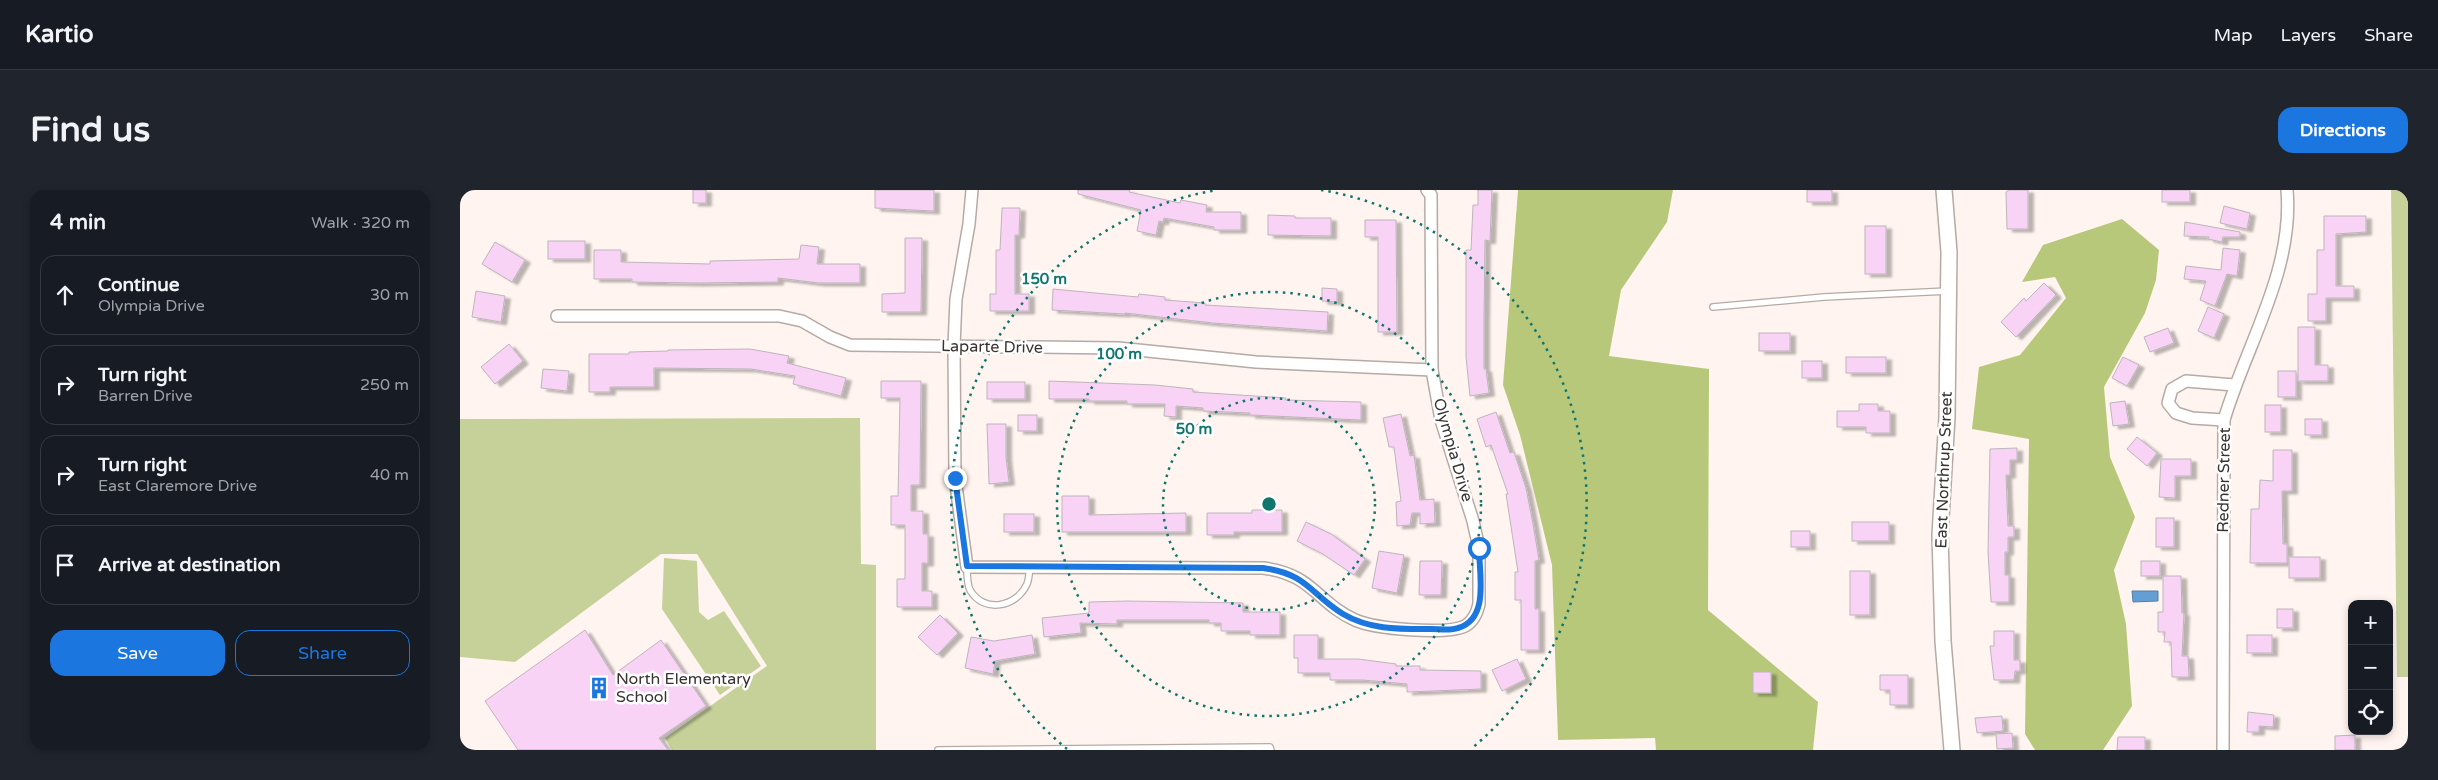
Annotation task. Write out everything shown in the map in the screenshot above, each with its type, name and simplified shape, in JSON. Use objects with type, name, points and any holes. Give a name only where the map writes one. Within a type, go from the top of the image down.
[{"type":"street","points":[[972,190],[970,224],[956,299],[954,346],[955,478],[967,566],[1030,568]]},
{"type":"street","name":"Olympia Drive","points":[[1030,568],[1263,568],[1280,570],[1297,577],[1311,586],[1341,613],[1372,626],[1392,629],[1456,629],[1472,620],[1479,604],[1479,548],[1474,521],[1441,420],[1432,370],[1431,195],[1427,190]]},
{"type":"street","name":"East Northrup Street","points":[[1944,190],[1949,252],[1947,417],[1940,535],[1943,641],[1952,750]]},
{"type":"street","name":"Redner Street","points":[[2223,750],[2224,420],[2234,385],[2276,280],[2284,241],[2288,202],[2287,190]]},
{"type":"street","name":"Laparte Drive","points":[[557,316],[779,316],[802,321],[830,338],[850,345],[1118,348],[1264,363],[1432,370]]},
{"type":"street","points":[[2224,420],[2192,418],[2176,413],[2168,403],[2172,389],[2186,381],[2234,385]]},
{"type":"lane","points":[[1713,307],[1824,297],[1948,290]]},
{"type":"lane","points":[[967,566],[969,589],[981,602],[998,606],[1017,598],[1028,583],[1030,568]]},
{"type":"lane","points":[[938,750],[1270,747],[1271,750]]},
{"type":"green space","points":[[1518,190],[1673,190],[1667,222],[1621,290],[1609,356],[1709,369],[1708,610],[1818,702],[1813,750],[1656,750],[1655,738],[1558,740],[1552,565],[1520,435],[1503,385]]},
{"type":"green space","points":[[2391,190],[2408,190],[2408,677],[2397,677]]},
{"type":"green space","points":[[2122,219],[2159,250],[2156,280],[2145,313],[2104,387],[2110,457],[2135,517],[2114,570],[2126,624],[2132,706],[2103,750],[2035,750],[2025,734],[2029,439],[1972,429],[1979,367],[2020,355],[2066,298],[2055,277],[2022,282],[2043,245]]},
{"type":"green space","points":[[860,418],[861,564],[876,565],[876,750],[672,750],[665,738],[767,666],[697,554],[661,554],[515,662],[460,657],[460,419]]},
{"type":"green space","points":[[664,558],[697,561],[699,612],[708,620],[724,611],[761,666],[720,695],[662,609]]},
{"type":"water","points":[[2132,591],[2158,591],[2158,601],[2133,602]]},
{"type":"building","points":[[693,190],[706,190],[706,203],[693,203]]},
{"type":"building","points":[[875,190],[934,190],[934,211],[875,208]]},
{"type":"building","points":[[1078,190],[1130,190],[1129,192],[1180,203],[1181,200],[1207,205],[1206,212],[1241,212],[1241,230],[1214,230],[1214,227],[1164,218],[1163,222],[1159,221],[1156,235],[1137,231],[1141,210],[1078,194]]},
{"type":"building","points":[[1478,190],[1492,190],[1490,241],[1485,240],[1484,369],[1486,369],[1489,393],[1470,396],[1466,357],[1466,250],[1471,250],[1473,205],[1478,205]]},
{"type":"building","points":[[1807,190],[1832,190],[1832,202],[1807,202]]},
{"type":"building","points":[[2009,190],[2028,190],[2028,229],[2007,229],[2006,192]]},
{"type":"building","points":[[2162,190],[2190,190],[2190,202],[2162,202]]},
{"type":"building","points":[[2224,206],[2250,213],[2247,229],[2220,223]]},
{"type":"building","points":[[1002,208],[1020,208],[1019,235],[1015,235],[1015,294],[1029,294],[1029,311],[990,311],[990,294],[996,294],[996,250],[1000,250]]},
{"type":"building","points":[[1268,215],[1295,216],[1295,218],[1331,218],[1331,236],[1268,235]]},
{"type":"building","points":[[2324,216],[2366,216],[2366,232],[2336,234],[2336,286],[2354,286],[2354,298],[2326,298],[2326,321],[2308,321],[2308,294],[2317,294],[2317,250],[2324,250]]},
{"type":"building","points":[[1365,220],[1396,220],[1397,332],[1378,332],[1378,237],[1365,237]]},
{"type":"building","points":[[2185,222],[2240,232],[2240,237],[2223,237],[2222,242],[2208,239],[2209,237],[2184,236]]},
{"type":"building","points":[[1865,226],[1886,226],[1886,274],[1865,274]]},
{"type":"building","points":[[905,238],[922,238],[921,312],[882,312],[882,294],[905,293]]},
{"type":"building","points":[[548,241],[585,241],[585,259],[548,259]]},
{"type":"building","points":[[495,242],[525,260],[512,282],[482,264]]},
{"type":"building","points":[[801,245],[819,247],[817,264],[860,264],[860,283],[819,283],[778,278],[778,282],[699,283],[632,282],[632,279],[594,279],[594,250],[621,250],[621,262],[710,264],[710,261],[799,259]]},
{"type":"building","points":[[2223,248],[2240,250],[2237,276],[2227,274],[2215,306],[2200,300],[2206,281],[2184,279],[2186,266],[2221,270]]},
{"type":"building","points":[[2044,283],[2056,295],[2016,337],[2001,322],[2024,298],[2026,301]]},
{"type":"building","points":[[1322,288],[1337,289],[1337,302],[1322,301]]},
{"type":"building","points":[[1053,289],[1138,297],[1139,294],[1165,297],[1165,300],[1205,303],[1205,305],[1328,312],[1327,331],[1213,323],[1125,313],[1052,310]]},
{"type":"building","points":[[476,291],[505,296],[501,322],[472,317]]},
{"type":"building","points":[[2208,307],[2224,314],[2214,338],[2198,331]]},
{"type":"building","points":[[2298,327],[2315,327],[2315,365],[2328,365],[2328,381],[2298,381]]},
{"type":"building","points":[[2168,328],[2174,343],[2150,352],[2144,337]]},
{"type":"building","points":[[1759,333],[1790,333],[1790,351],[1759,351]]},
{"type":"building","points":[[509,344],[523,361],[495,384],[481,367]]},
{"type":"building","points":[[750,349],[789,356],[787,363],[846,378],[841,396],[793,384],[795,376],[751,369],[654,368],[654,387],[610,387],[610,392],[589,392],[589,354],[629,354],[629,352],[668,350]]},
{"type":"building","points":[[1846,357],[1886,357],[1886,373],[1846,373]]},
{"type":"building","points":[[2123,357],[2139,365],[2127,386],[2112,378]]},
{"type":"building","points":[[1802,361],[1822,361],[1822,378],[1802,378]]},
{"type":"building","points":[[543,369],[569,371],[567,391],[541,388]]},
{"type":"building","points":[[2278,371],[2296,371],[2296,397],[2278,397]]},
{"type":"building","points":[[881,381],[921,381],[920,485],[911,485],[911,511],[923,511],[923,534],[928,534],[928,563],[922,563],[922,591],[932,591],[932,607],[897,607],[897,579],[905,579],[905,525],[891,525],[891,496],[898,496],[900,398],[881,398]]},
{"type":"building","points":[[1049,381],[1155,385],[1193,389],[1193,392],[1286,398],[1285,400],[1361,402],[1361,420],[1250,415],[1250,413],[1203,411],[1203,408],[1176,406],[1176,417],[1164,416],[1165,404],[1127,404],[1127,401],[1089,401],[1089,399],[1049,399]]},
{"type":"building","points":[[987,382],[1025,382],[1025,399],[987,399]]},
{"type":"building","points":[[2125,401],[2129,424],[2113,426],[2110,403]]},
{"type":"building","points":[[1859,404],[1878,404],[1878,411],[1890,411],[1890,433],[1866,433],[1866,427],[1837,427],[1837,411],[1859,411]]},
{"type":"building","points":[[2265,405],[2281,405],[2281,432],[2265,432]]},
{"type":"building","points":[[1496,412],[1510,453],[1514,452],[1526,488],[1533,524],[1539,560],[1535,561],[1535,609],[1539,609],[1539,650],[1521,650],[1521,600],[1515,600],[1515,572],[1518,572],[1506,494],[1508,494],[1491,445],[1486,447],[1477,419]]},
{"type":"building","points":[[1401,414],[1410,456],[1414,455],[1420,500],[1434,499],[1435,523],[1420,524],[1420,513],[1412,513],[1410,525],[1397,526],[1396,502],[1401,501],[1394,447],[1389,447],[1383,418]]},
{"type":"building","points":[[1018,415],[1037,415],[1037,431],[1018,431]]},
{"type":"building","points":[[2305,419],[2322,419],[2322,435],[2305,435]]},
{"type":"building","points":[[987,424],[1006,424],[1006,458],[1009,482],[989,484]]},
{"type":"building","points":[[2137,437],[2157,453],[2147,466],[2127,449]]},
{"type":"building","points":[[2017,448],[2017,460],[2010,460],[2010,475],[2006,475],[2008,526],[2014,526],[2014,537],[2008,537],[2008,552],[2005,552],[2005,575],[2009,575],[2009,602],[1991,602],[1988,552],[1990,449]]},
{"type":"building","points":[[2273,450],[2292,450],[2292,491],[2282,491],[2283,544],[2287,544],[2287,563],[2250,563],[2251,509],[2259,509],[2260,480],[2273,481]]},
{"type":"building","points":[[2161,459],[2191,459],[2191,476],[2175,476],[2175,498],[2159,497]]},
{"type":"building","points":[[1062,496],[1089,496],[1089,515],[1186,513],[1186,532],[1062,532]]},
{"type":"building","points":[[1252,510],[1282,510],[1282,532],[1234,532],[1234,535],[1207,535],[1207,513],[1252,513]]},
{"type":"building","points":[[1004,514],[1034,514],[1034,532],[1004,532]]},
{"type":"building","points":[[2156,518],[2174,518],[2174,547],[2156,547]]},
{"type":"building","points":[[1306,522],[1331,534],[1365,559],[1354,575],[1323,554],[1297,541]]},
{"type":"building","points":[[1852,522],[1889,522],[1889,541],[1852,541]]},
{"type":"building","points":[[1791,531],[1810,531],[1810,547],[1791,547]]},
{"type":"building","points":[[1379,551],[1404,555],[1397,593],[1372,588]]},
{"type":"building","points":[[2289,557],[2320,557],[2320,578],[2289,578]]},
{"type":"building","points":[[1420,561],[1442,561],[1441,595],[1419,595]]},
{"type":"building","points":[[2141,561],[2160,561],[2160,576],[2141,576]]},
{"type":"building","points":[[1850,571],[1870,571],[1870,615],[1850,615]]},
{"type":"building","points":[[2163,576],[2181,576],[2182,613],[2184,613],[2182,656],[2188,656],[2189,677],[2172,677],[2171,642],[2164,642],[2165,632],[2158,632],[2158,612],[2163,612]]},
{"type":"building","points":[[1089,602],[1243,603],[1243,612],[1280,612],[1280,635],[1250,635],[1250,631],[1221,631],[1221,623],[1209,623],[1209,620],[1117,620],[1117,624],[1080,623],[1081,633],[1044,637],[1042,618],[1089,613]]},
{"type":"building","points":[[2277,609],[2293,609],[2293,628],[2277,628]]},
{"type":"building","points":[[940,615],[958,633],[937,655],[918,637]]},
{"type":"building","name":"North Elementary School","points":[[585,630],[613,675],[661,640],[706,706],[659,738],[668,750],[518,750],[485,701]]},
{"type":"building","points":[[1994,631],[2014,631],[2014,660],[2020,660],[2020,671],[2015,671],[2014,680],[1994,680],[1990,646],[1994,646]]},
{"type":"building","points":[[1032,635],[1035,654],[995,661],[993,674],[965,668],[971,637],[994,641]]},
{"type":"building","points":[[1294,635],[1318,635],[1318,659],[1358,659],[1396,664],[1396,666],[1420,666],[1420,670],[1481,671],[1481,689],[1407,692],[1407,684],[1363,680],[1330,680],[1330,673],[1298,673],[1298,658],[1294,658]]},
{"type":"building","points":[[2247,635],[2272,635],[2272,653],[2247,653]]},
{"type":"building","points":[[1517,659],[1526,679],[1502,691],[1492,670]]},
{"type":"building","points":[[1753,672],[1771,672],[1771,693],[1753,693]]},
{"type":"building","points":[[1880,675],[1908,675],[1908,705],[1890,705],[1890,690],[1880,690]]},
{"type":"building","points":[[2248,712],[2274,715],[2273,727],[2259,726],[2259,732],[2247,732]]},
{"type":"building","points":[[2002,716],[2003,731],[1977,733],[1975,718]]},
{"type":"building","points":[[2012,733],[2013,748],[1997,749],[1996,734]]},
{"type":"building","points":[[2355,735],[2355,750],[2335,750],[2335,736]]},
{"type":"building","points":[[2118,737],[2145,737],[2145,750],[2117,750]]},
{"type":"place","name":"North Elementary School","points":[[599,688]]},
{"type":"route","points":[[955,478],[967,566],[1030,568],[1263,568],[1280,570],[1297,577],[1311,586],[1341,613],[1372,626],[1392,629],[1456,629],[1472,620],[1477,613],[1479,604],[1479,548]]}]
